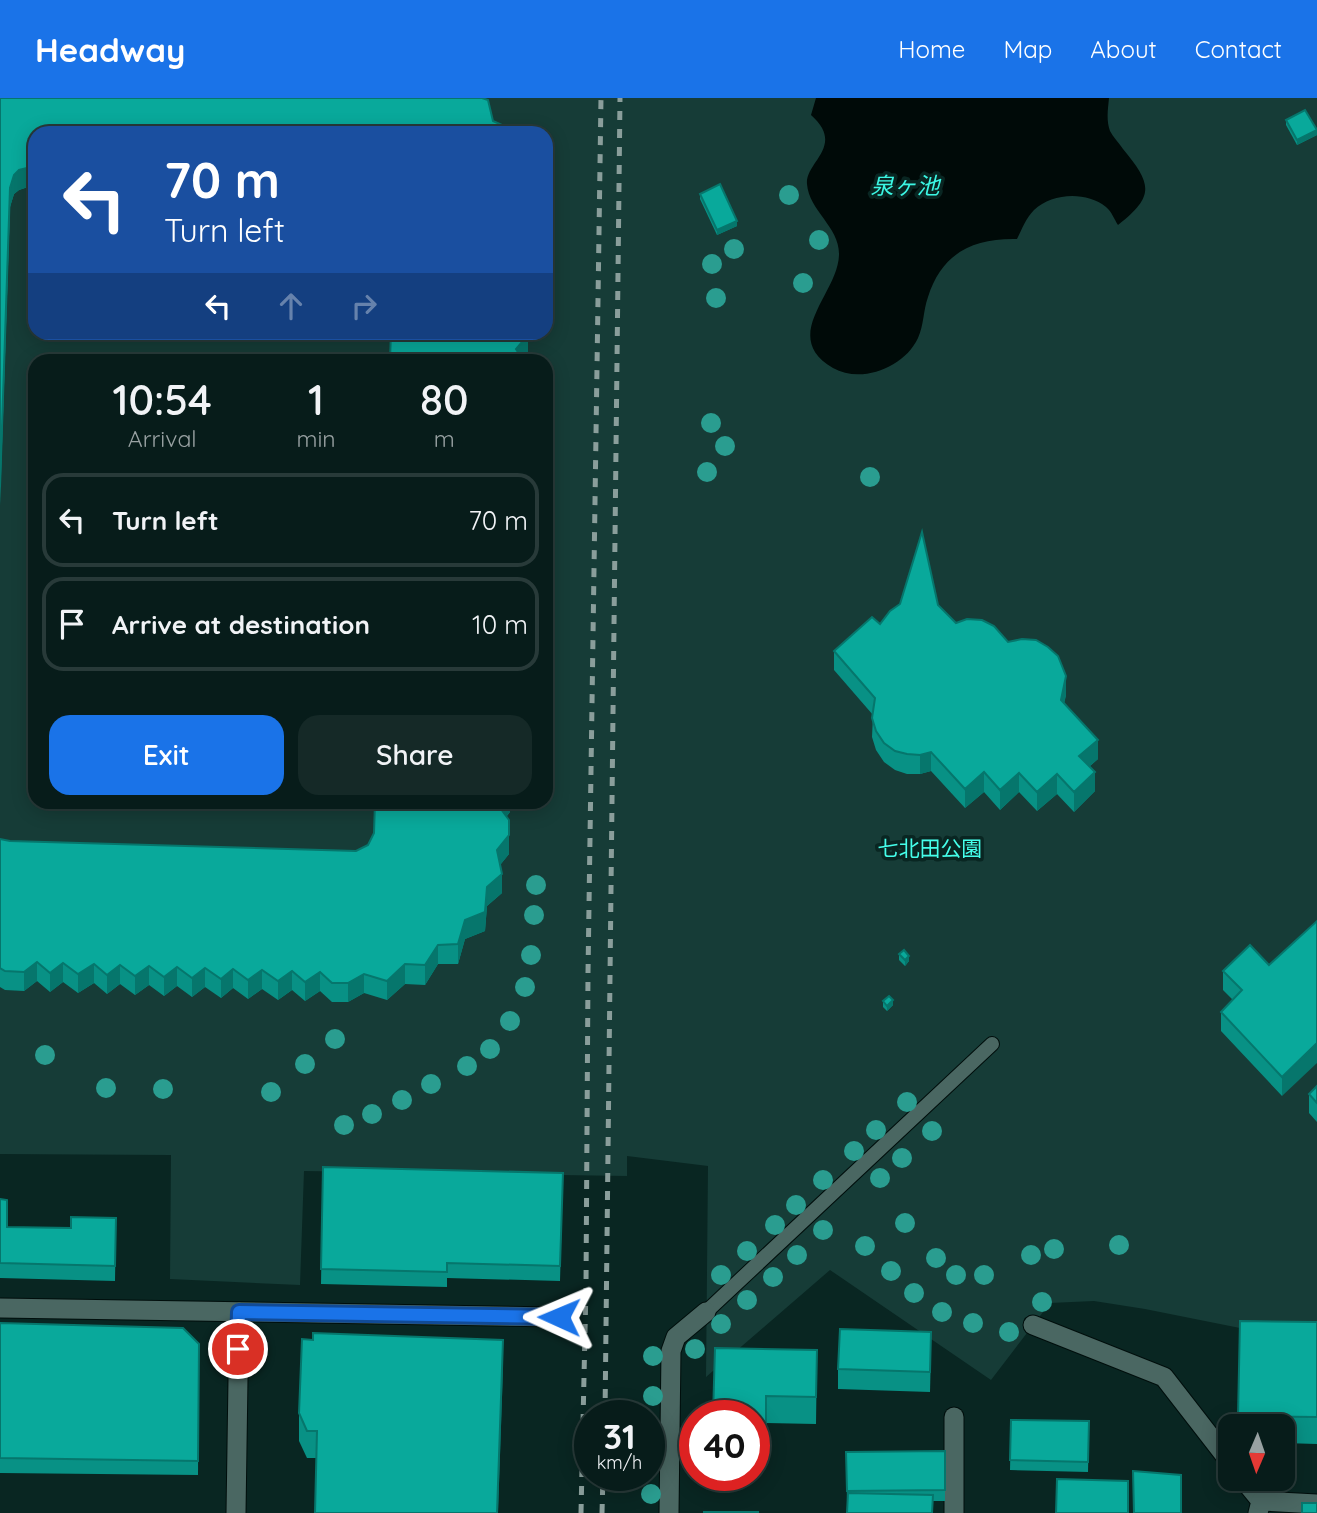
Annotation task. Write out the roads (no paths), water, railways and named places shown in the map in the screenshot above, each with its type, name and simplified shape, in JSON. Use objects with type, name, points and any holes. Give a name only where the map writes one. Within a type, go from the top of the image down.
[{"type":"street","points":[[0,1308],[559,1317]]},
{"type":"street","points":[[236,1513],[239,1312]]},
{"type":"street","points":[[669,1513],[671,1351],[676,1337],[706,1312]]},
{"type":"street","points":[[1033,1325],[1164,1377],[1218,1447]]},
{"type":"street","points":[[954,1418],[954,1513]]},
{"type":"street","points":[[1250,1491],[1259,1507],[1317,1504]]},
{"type":"lane","points":[[706,1312],[992,1044]]},
{"type":"water","name":"泉ヶ池","points":[[816,98],[1109,98],[1110,131],[1140,172],[1145,189],[1143,197],[1130,215],[1118,225],[1106,207],[1098,202],[1079,196],[1059,197],[1041,204],[1031,213],[1017,239],[987,241],[961,251],[942,269],[934,282],[926,302],[918,338],[903,358],[881,370],[844,373],[818,356],[811,342],[815,314],[830,285],[839,255],[835,236],[813,203],[807,184],[808,176],[825,145],[821,126],[811,115]]},
{"type":"railway","points":[[581,1513],[601,98]]},
{"type":"railway","points":[[605,1400],[620,98]]},
{"type":"railway","points":[[602,1513],[603,1491]]},
{"type":"park label","name":"七北田公園","points":[[930,848]]}]
